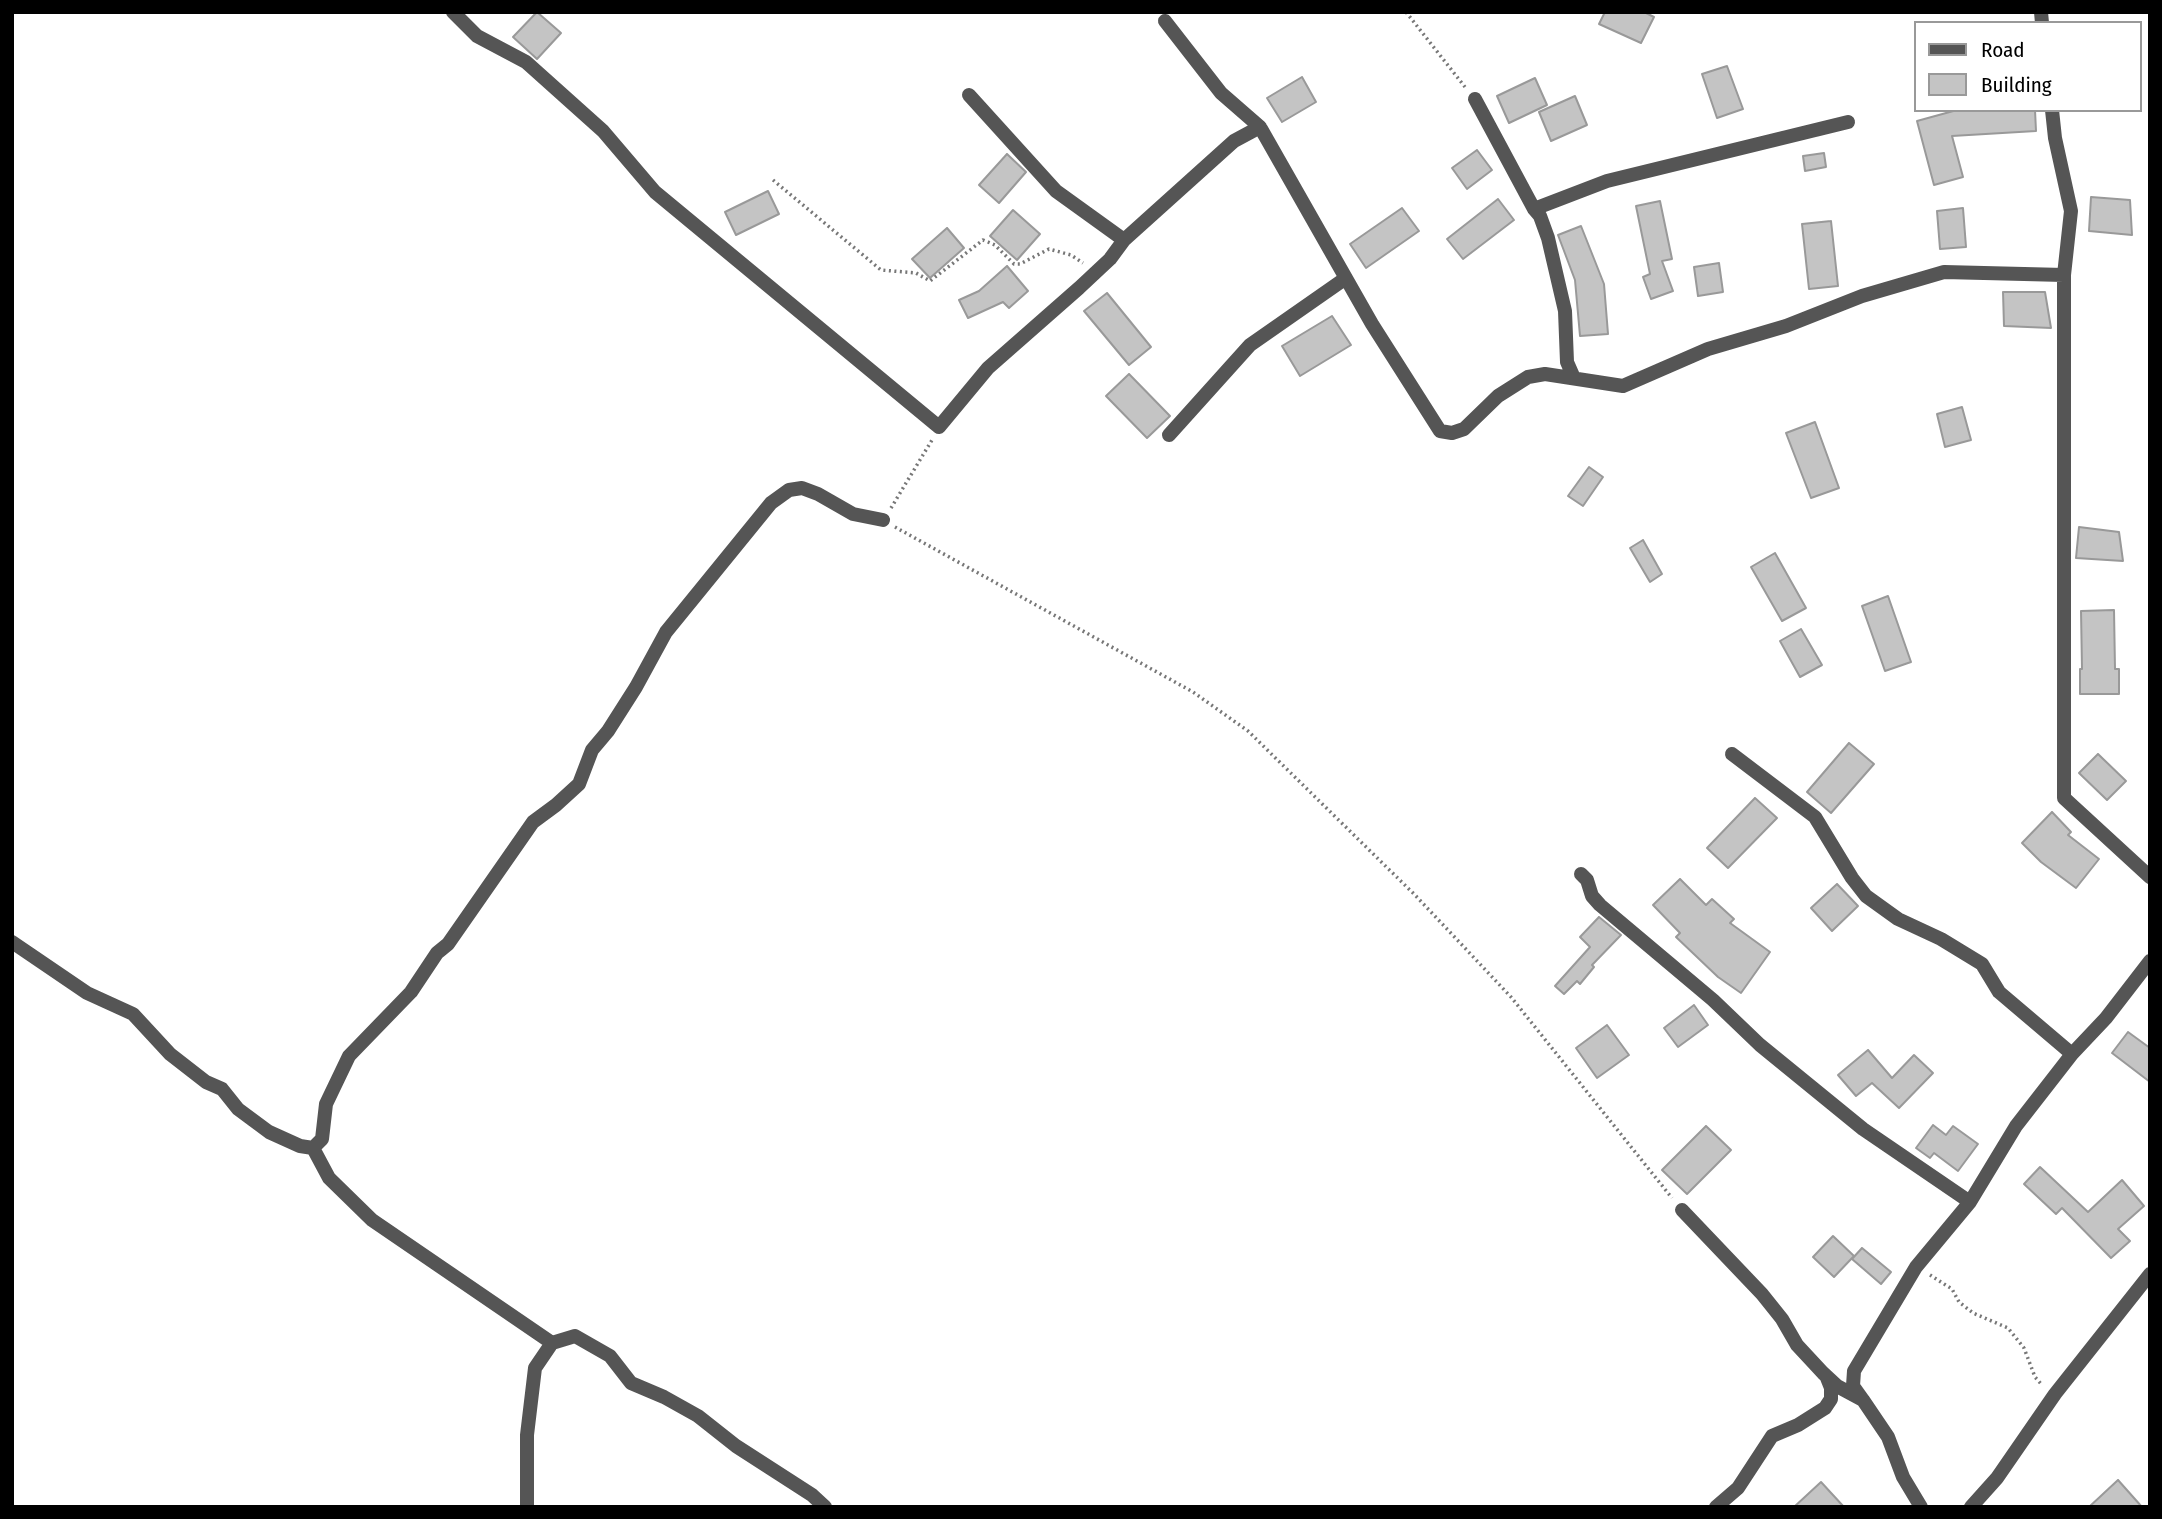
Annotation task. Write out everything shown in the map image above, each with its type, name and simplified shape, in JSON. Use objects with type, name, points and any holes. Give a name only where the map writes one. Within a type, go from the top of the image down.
[{"type":"street","points":[[453,12],[477,36],[526,62],[603,131],[655,192],[939,427],[988,368],[1040,325],[1110,259],[1124,240],[1234,141],[1260,127]]},
{"type":"street","points":[[1165,21],[1221,93],[1260,127],[1372,324],[1440,431],[1452,433],[1464,429],[1498,396],[1528,377],[1545,374],[1623,386],[1708,349],[1786,326],[1862,296],[1944,272],[2064,275]]},
{"type":"street","points":[[969,95],[1056,191],[1124,240]]},
{"type":"street","points":[[1475,99],[1540,216],[1553,255],[1565,311],[1567,362],[1574,378]]},
{"type":"street","points":[[2052,112],[2055,138],[2071,211],[2064,275],[2064,798],[2150,877]]},
{"type":"street","points":[[1534,209],[1607,181],[1848,122]]},
{"type":"street","points":[[1169,435],[1250,345],[1346,278]]},
{"type":"street","points":[[313,1148],[322,1139],[326,1104],[349,1056],[411,992],[533,822],[579,783],[592,750],[608,731],[636,687],[666,632],[771,503],[789,490],[802,488],[853,514],[883,520]]},
{"type":"street","points":[[1732,754],[1815,817],[1866,896],[1898,919],[1941,939],[1982,964],[1999,992],[2072,1054]]},
{"type":"street","points":[[1581,874],[1587,880],[1591,896],[1600,905],[1713,1000],[1760,1045],[1863,1129],[1970,1202]]},
{"type":"street","points":[[12,942],[88,993],[133,1014],[170,1054],[206,1082],[222,1088],[238,1109],[269,1132],[300,1146],[313,1148]]},
{"type":"street","points":[[1921,1507],[1903,1477],[1888,1437],[1853,1386],[1854,1370],[1916,1267],[1970,1202],[2016,1126],[2150,961]]},
{"type":"street","points":[[313,1148],[329,1178],[372,1220],[552,1343]]},
{"type":"street","points":[[1682,1210],[1762,1294],[1782,1319],[1797,1345],[1827,1378],[1863,1400]]},
{"type":"street","points":[[1970,1507],[1997,1478],[2055,1394],[2150,1274]]},
{"type":"street","points":[[527,1507],[527,1435],[534,1368],[552,1343],[575,1336],[610,1356],[631,1383],[698,1416],[736,1446],[812,1495],[825,1507]]},
{"type":"street","points":[[1716,1507],[1738,1488],[1772,1436],[1805,1422],[1825,1408],[1831,1399],[1832,1388],[1827,1378]]},
{"type":"path","points":[[1406,12],[1475,99]]},
{"type":"path","points":[[773,180],[881,270],[916,273],[930,281],[983,240],[995,245],[1014,264],[1020,264],[1049,249],[1071,256],[1097,271]]},
{"type":"path","points":[[939,427],[883,520],[1193,692],[1248,731],[1415,895],[1511,997],[1682,1210]]},
{"type":"path","points":[[1916,1267],[1952,1289],[1959,1302],[1973,1313],[2008,1328],[2024,1348],[2035,1377],[2055,1394]]},
{"type":"building","points":[[537,12],[561,33],[537,59],[513,37]]},
{"type":"building","points":[[1605,12],[1644,12],[1654,17],[1641,43],[1599,24]]},
{"type":"building","points":[[1727,66],[1743,109],[1717,118],[1702,74]]},
{"type":"building","points":[[1302,77],[1316,102],[1282,122],[1267,98]]},
{"type":"building","points":[[1535,78],[1547,105],[1509,123],[1497,96]]},
{"type":"building","points":[[1575,96],[1587,125],[1551,141],[1539,112]]},
{"type":"building","points":[[1950,112],[2035,112],[2036,131],[1952,136],[1963,177],[1934,185],[1917,121]]},
{"type":"building","points":[[1477,150],[1492,170],[1467,189],[1452,168]]},
{"type":"building","points":[[1824,153],[1826,167],[1805,171],[1803,156]]},
{"type":"building","points":[[1007,154],[1026,172],[999,203],[979,185]]},
{"type":"building","points":[[768,191],[779,214],[736,235],[725,212]]},
{"type":"building","points":[[2091,197],[2130,200],[2132,235],[2089,231]]},
{"type":"building","points":[[1498,199],[1514,220],[1463,259],[1447,239]]},
{"type":"building","points":[[1660,201],[1672,259],[1662,261],[1673,291],[1651,299],[1643,277],[1650,274],[1636,206]]},
{"type":"building","points":[[1402,208],[1419,231],[1366,268],[1350,244]]},
{"type":"building","points":[[1963,208],[1966,247],[1940,249],[1937,211]]},
{"type":"building","points":[[1013,210],[1040,234],[1017,260],[990,236]]},
{"type":"building","points":[[1831,221],[1838,286],[1809,289],[1802,224]]},
{"type":"building","points":[[1581,226],[1604,284],[1608,334],[1580,336],[1575,280],[1558,235]]},
{"type":"building","points":[[947,228],[964,248],[930,278],[912,259]]},
{"type":"building","points":[[1719,263],[1723,292],[1698,296],[1694,267]]},
{"type":"building","points":[[1007,266],[1028,291],[1009,308],[1003,302],[968,318],[959,300],[979,291]]},
{"type":"building","points":[[2003,292],[2045,292],[2051,328],[2004,326]]},
{"type":"building","points":[[1107,293],[1151,347],[1129,365],[1084,311]]},
{"type":"building","points":[[1332,316],[1351,345],[1300,376],[1282,346]]},
{"type":"building","points":[[1129,374],[1170,416],[1147,438],[1106,396]]},
{"type":"building","points":[[1962,407],[1971,440],[1945,447],[1937,414]]},
{"type":"building","points":[[1815,422],[1839,488],[1811,498],[1786,433]]},
{"type":"building","points":[[1589,467],[1603,477],[1583,506],[1568,496]]},
{"type":"building","points":[[2079,527],[2119,532],[2123,561],[2076,558]]},
{"type":"building","points":[[1643,540],[1662,574],[1650,582],[1630,548]]},
{"type":"building","points":[[1775,553],[1806,608],[1782,621],[1751,567]]},
{"type":"building","points":[[1888,596],[1911,662],[1885,671],[1862,606]]},
{"type":"building","points":[[2114,610],[2115,669],[2119,669],[2119,694],[2080,694],[2081,611]]},
{"type":"building","points":[[1801,629],[1822,665],[1800,677],[1780,641]]},
{"type":"building","points":[[1849,743],[1874,764],[1831,813],[1807,792]]},
{"type":"building","points":[[2098,754],[2126,781],[2107,800],[2079,773]]},
{"type":"building","points":[[1755,798],[1777,818],[1728,868],[1707,848]]},
{"type":"building","points":[[2052,812],[2071,832],[2068,835],[2099,859],[2076,888],[2041,862],[2022,843]]},
{"type":"building","points":[[1680,879],[1706,905],[1712,899],[1734,919],[1730,923],[1770,952],[1741,993],[1718,977],[1676,937],[1680,933],[1653,905]]},
{"type":"building","points":[[1837,884],[1858,906],[1832,931],[1811,908]]},
{"type":"building","points":[[1599,917],[1621,935],[1592,965],[1594,967],[1580,984],[1577,981],[1564,994],[1555,986],[1590,947],[1580,937]]},
{"type":"building","points":[[1694,1005],[1708,1025],[1678,1047],[1664,1028]]},
{"type":"building","points":[[1607,1025],[1629,1055],[1597,1078],[1576,1048]]},
{"type":"building","points":[[2128,1032],[2150,1048],[2150,1082],[2112,1053]]},
{"type":"building","points":[[1868,1050],[1892,1078],[1914,1055],[1933,1073],[1899,1108],[1872,1083],[1856,1096],[1838,1075]]},
{"type":"building","points":[[1933,1125],[1946,1135],[1953,1126],[1978,1144],[1958,1171],[1934,1153],[1930,1158],[1916,1148]]},
{"type":"building","points":[[1706,1126],[1731,1150],[1687,1194],[1662,1170]]},
{"type":"building","points":[[2040,1167],[2088,1212],[2122,1180],[2144,1206],[2118,1229],[2130,1241],[2111,1258],[2062,1208],[2056,1214],[2024,1184]]},
{"type":"building","points":[[1833,1236],[1854,1256],[1834,1277],[1813,1257]]},
{"type":"building","points":[[1862,1248],[1891,1272],[1881,1284],[1852,1259]]},
{"type":"building","points":[[2118,1480],[2142,1507],[2089,1507]]},
{"type":"building","points":[[1821,1482],[1844,1507],[1794,1507]]}]
